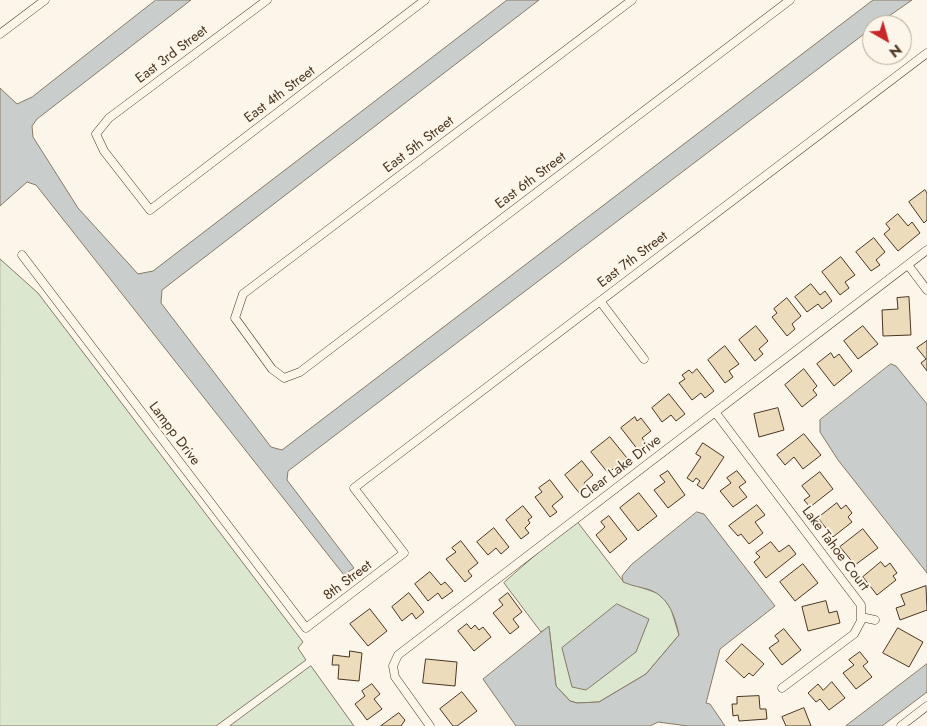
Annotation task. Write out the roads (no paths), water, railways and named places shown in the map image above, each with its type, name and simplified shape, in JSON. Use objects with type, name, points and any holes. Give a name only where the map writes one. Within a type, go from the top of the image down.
[{"type":"street","points":[[0,34],[45,0]]},
{"type":"street","name":"East 3rd Street","points":[[150,210],[104,151],[96,134],[109,118],[267,0]]},
{"type":"street","name":"East 4th Street","points":[[150,210],[425,0]]},
{"type":"street","name":"East 5th Street","points":[[284,378],[272,369],[235,318],[243,294],[632,0]]},
{"type":"street","name":"East 6th Street","points":[[284,378],[300,372],[790,0]]},
{"type":"street","name":"East 7th Street","points":[[404,553],[354,488],[927,53]]},
{"type":"street","name":"Clear Lake Drive","points":[[393,666],[402,652],[927,250]]},
{"type":"street","name":"Lampp Drive","points":[[22,255],[306,628]]},
{"type":"street","points":[[908,265],[927,290]]},
{"type":"street","points":[[600,301],[644,359]]},
{"type":"street","name":"Lake Tahoe Court","points":[[715,412],[857,598],[861,617]]},
{"type":"street","name":"8th Street","points":[[306,628],[404,553]]},
{"type":"street","points":[[782,688],[850,637],[858,628],[861,617],[875,620]]},
{"type":"street","points":[[384,664],[393,666],[395,677],[430,726]]},
{"type":"street","points":[[901,726],[927,706]]}]
